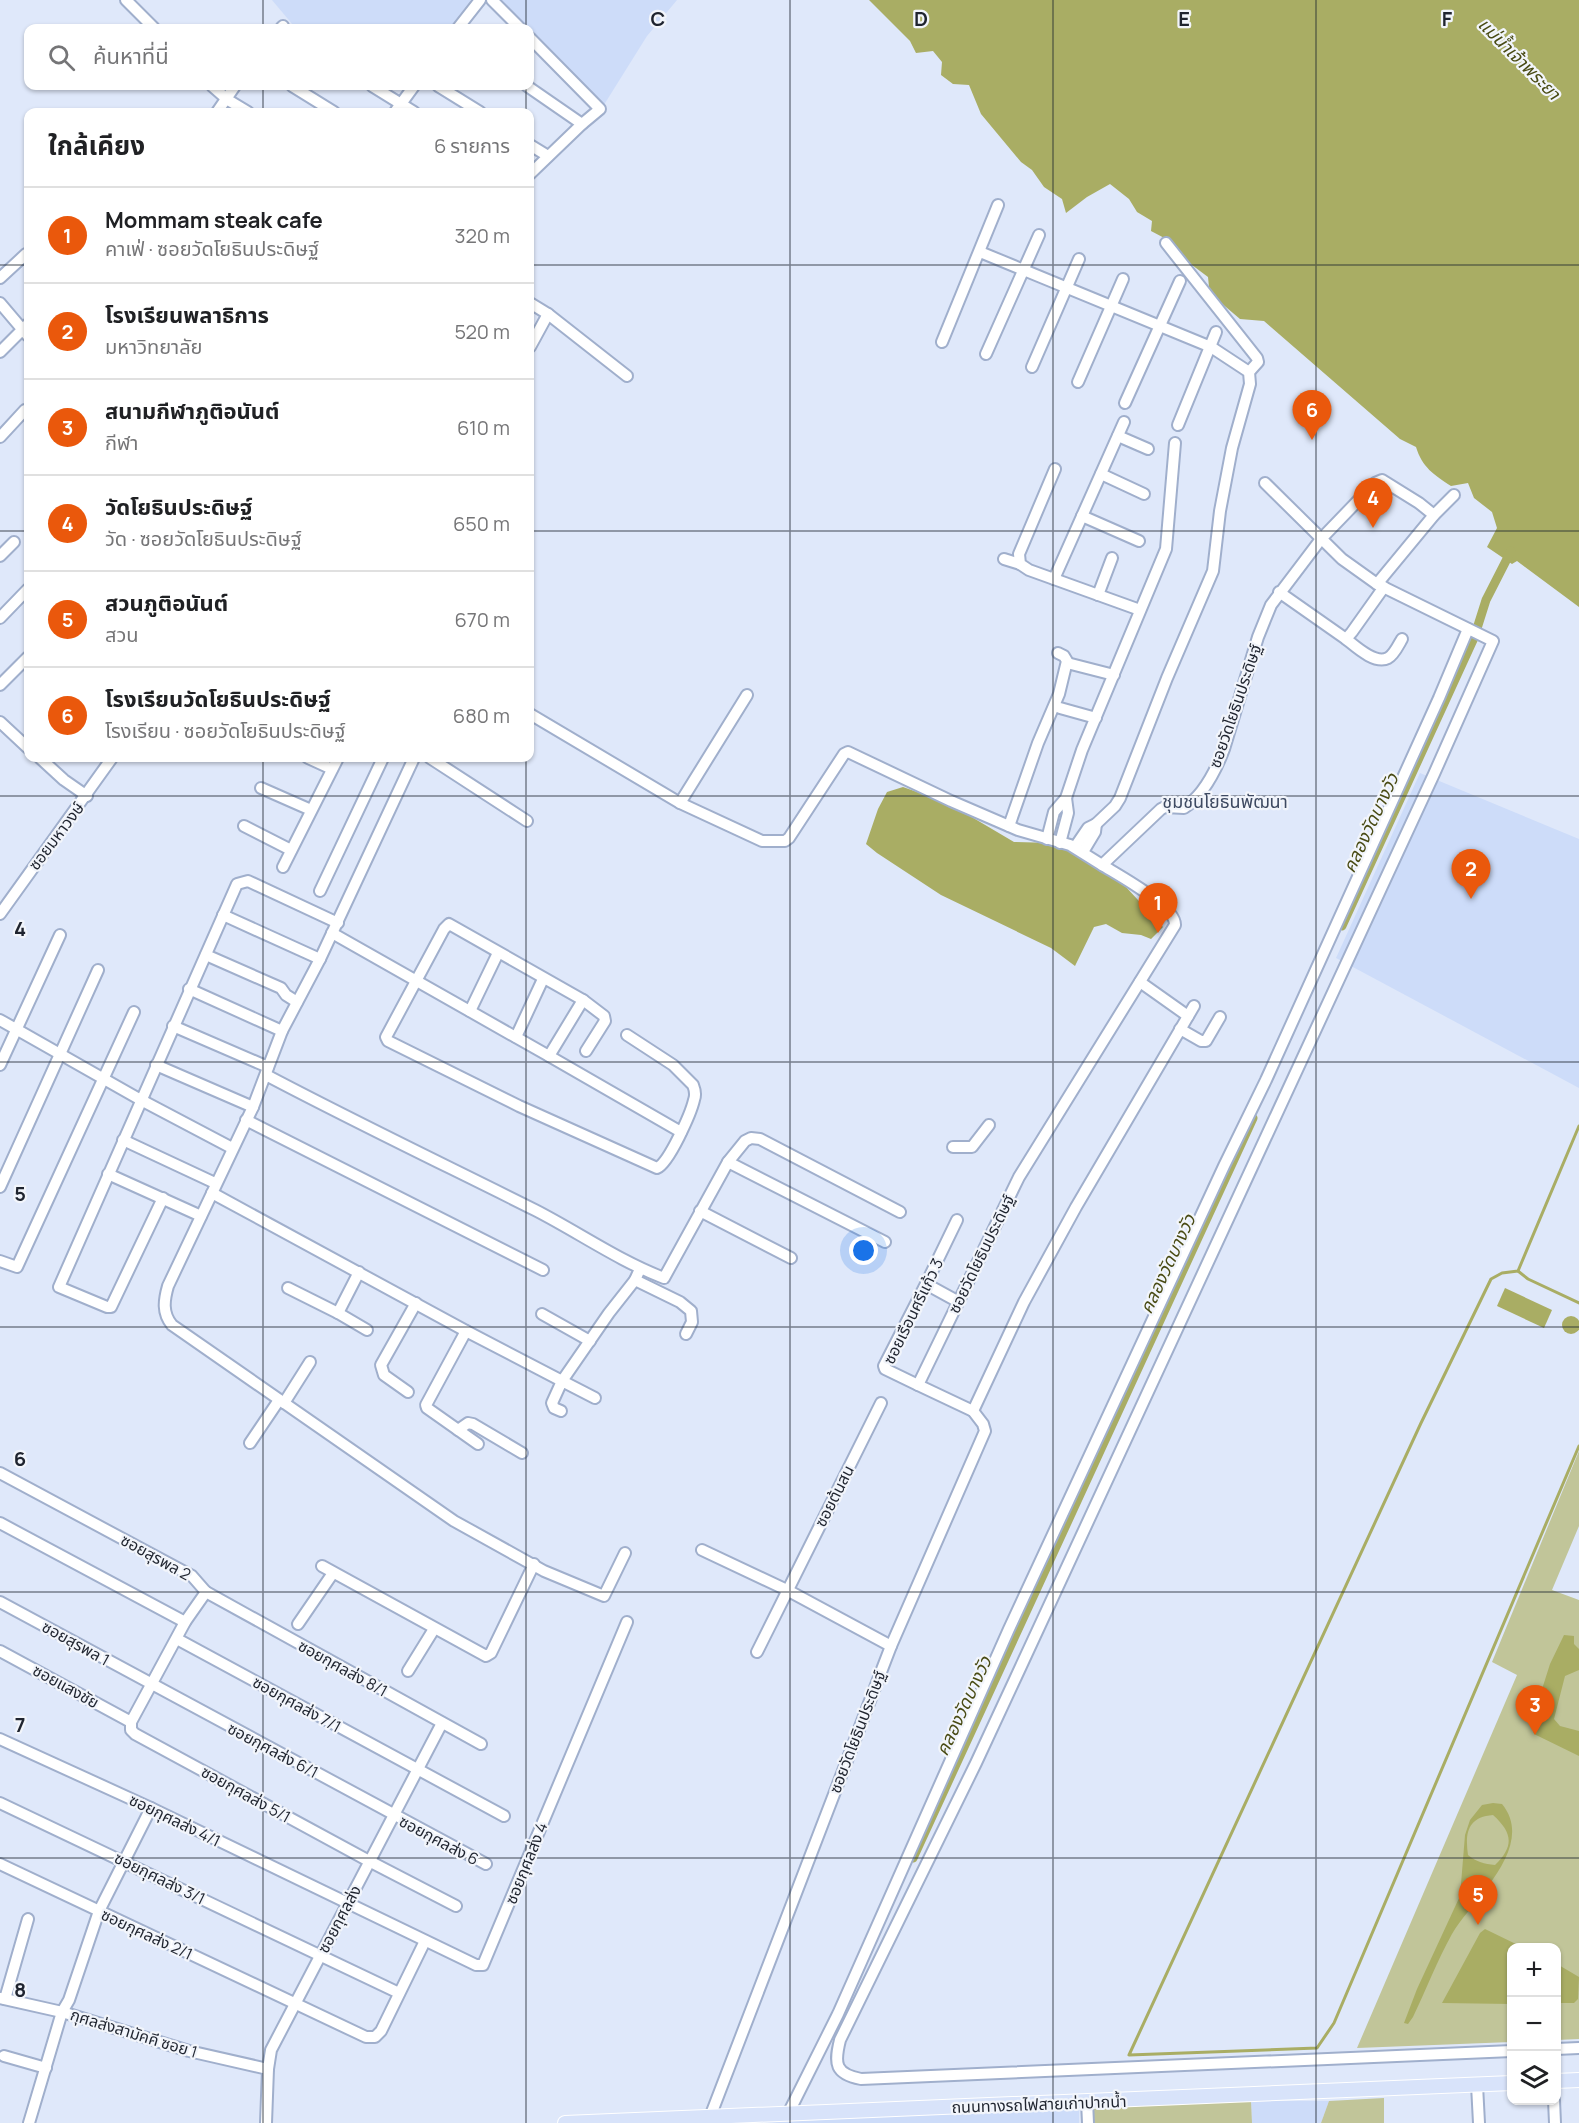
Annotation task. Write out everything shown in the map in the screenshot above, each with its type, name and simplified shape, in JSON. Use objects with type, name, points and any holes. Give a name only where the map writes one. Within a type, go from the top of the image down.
[{"type":"main road","points":[[1561,2081],[1579,2080]]},
{"type":"main road","name":"ถนนทางรถไฟสายเก่าปากน้ำ","points":[[566,2123],[1507,2083]]},
{"type":"street","points":[[126,0],[150,24]]},
{"type":"street","points":[[461,24],[480,0]]},
{"type":"street","points":[[492,0],[516,24]]},
{"type":"street","points":[[534,42],[600,109],[534,170]]},
{"type":"street","points":[[216,90],[227,100],[241,108]]},
{"type":"street","points":[[220,108],[233,90]]},
{"type":"street","points":[[298,90],[328,108]]},
{"type":"street","points":[[377,90],[397,108]]},
{"type":"street","points":[[399,108],[411,90]]},
{"type":"street","points":[[444,90],[474,108]]},
{"type":"street","points":[[533,90],[582,124]]},
{"type":"street","points":[[534,147],[548,156]]},
{"type":"street","points":[[942,342],[998,205]]},
{"type":"street","points":[[986,354],[1039,235]]},
{"type":"street","points":[[1079,850],[1088,828],[1096,824],[1120,798],[1167,678],[1213,570],[1220,510],[1232,448],[1250,384],[1249,372],[1258,363],[1257,358],[1166,243]]},
{"type":"street","points":[[980,252],[1211,347],[1249,372]]},
{"type":"street","points":[[0,278],[24,256]]},
{"type":"street","points":[[1032,367],[1078,259]]},
{"type":"street","points":[[1078,382],[1123,279]]},
{"type":"street","points":[[1125,404],[1180,281]]},
{"type":"street","points":[[0,303],[24,327]]},
{"type":"street","points":[[534,305],[627,376]]},
{"type":"street","points":[[534,340],[548,314]]},
{"type":"street","points":[[0,352],[24,332]]},
{"type":"street","points":[[1178,425],[1216,332]]},
{"type":"street","points":[[0,437],[24,411]]},
{"type":"street","points":[[1054,579],[1124,422]]},
{"type":"street","points":[[1118,436],[1148,449]]},
{"type":"street","points":[[1047,839],[1054,812],[1065,798],[1166,549],[1175,443]]},
{"type":"street","points":[[1020,564],[1019,554],[1055,469]]},
{"type":"street","points":[[1101,474],[1144,494]]},
{"type":"street","name":"ซอยวัดโยธินประดิษฐ์","points":[[918,1385],[1019,1177],[1175,925],[1175,920],[1170,913],[1138,887],[1102,865],[1161,809],[1165,807],[1184,808],[1202,792],[1218,764],[1258,636],[1271,605],[1321,539],[1375,483],[1382,480],[1434,515]]},
{"type":"street","points":[[1265,483],[1342,559],[1380,585],[1493,641],[1434,774],[976,1763],[840,2040],[836,2055],[838,2068],[847,2076],[861,2079],[1507,2051]]},
{"type":"street","points":[[1346,639],[1380,585],[1434,515],[1454,495]]},
{"type":"street","points":[[1082,516],[1139,541]]},
{"type":"street","points":[[0,556],[14,542]]},
{"type":"street","points":[[1098,595],[1112,558]]},
{"type":"street","points":[[1004,559],[1140,610]]},
{"type":"street","points":[[1279,592],[1369,655],[1388,658],[1402,639]]},
{"type":"street","points":[[0,618],[24,593]]},
{"type":"street","points":[[788,2114],[838,2014],[1009,1629],[1270,1070],[1471,630]]},
{"type":"street","points":[[1009,826],[1038,743],[1059,694],[1067,661],[1058,653]]},
{"type":"street","points":[[0,686],[24,661]]},
{"type":"street","points":[[1071,664],[1114,675]]},
{"type":"street","points":[[680,803],[747,695]]},
{"type":"street","points":[[1060,708],[1096,718]]},
{"type":"street","points":[[534,716],[680,803],[762,842],[785,841],[791,836],[844,754],[848,752],[1009,826],[1079,850],[1102,865]]},
{"type":"street","points":[[0,722],[24,744]]},
{"type":"street","points":[[44,762],[64,780],[87,796]]},
{"type":"street","name":"ซอยมหาวงษ์","points":[[0,914],[3,901],[87,796],[109,762]]},
{"type":"street","points":[[317,762],[332,769]]},
{"type":"street","points":[[283,867],[336,762]]},
{"type":"street","points":[[320,891],[380,762]]},
{"type":"street","points":[[412,762],[335,928],[282,1031],[253,1107],[168,1286],[164,1301],[167,1320],[454,1521],[544,1570],[604,1596],[625,1553]]},
{"type":"street","points":[[436,762],[528,821]]},
{"type":"street","points":[[261,788],[311,810]]},
{"type":"street","points":[[1060,843],[1068,813],[1065,798]]},
{"type":"street","points":[[244,826],[291,850]]},
{"type":"street","points":[[163,1198],[111,1307],[58,1287],[237,884],[248,881],[335,928],[416,981],[681,1132]]},
{"type":"street","points":[[224,915],[320,959]]},
{"type":"street","points":[[586,1051],[606,1020],[604,1016],[583,1000],[450,924],[447,924],[388,1032],[388,1041],[519,1106],[654,1168],[664,1164],[681,1132],[694,1101],[693,1085],[673,1065],[627,1035]]},
{"type":"street","points":[[0,1065],[60,935]]},
{"type":"street","points":[[470,1011],[498,953]]},
{"type":"street","points":[[206,955],[281,988],[286,996],[297,1002]]},
{"type":"street","points":[[0,1187],[98,970]]},
{"type":"street","points":[[516,1037],[543,978]]},
{"type":"street","points":[[918,1385],[973,1411],[1024,1302],[1082,1197],[1191,1011],[1140,982]]},
{"type":"street","points":[[189,989],[282,1031]]},
{"type":"street","points":[[549,1056],[583,1000]]},
{"type":"street","points":[[0,1260],[17,1267],[134,1012]]},
{"type":"street","points":[[1180,1029],[1201,1041],[1206,1041],[1220,1017]]},
{"type":"street","points":[[0,1020],[141,1100],[232,1148]]},
{"type":"street","points":[[173,1026],[267,1071],[364,1127],[559,1223],[640,1269],[664,1278],[728,1162],[751,1138],[760,1139],[900,1212]]},
{"type":"street","points":[[156,1065],[253,1107]]},
{"type":"street","points":[[246,1120],[543,1270]]},
{"type":"street","points":[[953,1147],[972,1147],[989,1125]]},
{"type":"street","points":[[123,1140],[213,1188],[416,1304],[595,1398]]},
{"type":"street","points":[[728,1162],[885,1242]]},
{"type":"street","points":[[108,1174],[201,1216]]},
{"type":"street","points":[[700,1211],[791,1258]]},
{"type":"street","name":"ซอยเรือนศรีแก้ว 3","points":[[918,1385],[883,1367],[957,1220]]},
{"type":"street","points":[[561,1411],[554,1408],[552,1403],[562,1382],[635,1280],[640,1269]]},
{"type":"street","points":[[338,1313],[359,1272]]},
{"type":"street","points":[[635,1280],[680,1302],[690,1311],[692,1322],[686,1334]]},
{"type":"street","points":[[926,1284],[957,1301]]},
{"type":"street","points":[[288,1288],[367,1330]]},
{"type":"street","points":[[408,1392],[384,1375],[381,1365],[416,1304]]},
{"type":"street","points":[[542,1314],[590,1341]]},
{"type":"street","points":[[466,1331],[426,1405],[478,1444]]},
{"type":"street","points":[[250,1443],[310,1362]]},
{"type":"street","name":"ซอยต้นสน","points":[[757,1652],[881,1403]]},
{"type":"street","name":"ซอยวัดโยธินประดิษฐ์","points":[[710,2117],[891,1646],[985,1431],[983,1424],[973,1411]]},
{"type":"street","points":[[458,1430],[468,1423],[473,1424],[522,1453]]},
{"type":"street","name":"ซอยสุรพล 2","points":[[0,1473],[192,1576],[206,1592],[185,1622],[131,1722]]},
{"type":"street","points":[[0,1523],[185,1622]]},
{"type":"street","points":[[702,1550],[787,1590],[891,1646]]},
{"type":"street","points":[[322,1566],[482,1655],[488,1655],[534,1564]]},
{"type":"street","points":[[298,1624],[333,1573]]},
{"type":"street","name":"ซอยกุศลส่ง 8/1","points":[[206,1592],[481,1744]]},
{"type":"street","name":"ซอยสุรพล 1","points":[[0,1602],[153,1685]]},
{"type":"street","name":"ซอยกุศลส่ง 4","points":[[347,1904],[476,1965],[483,1965],[627,1622]]},
{"type":"street","points":[[408,1671],[434,1629]]},
{"type":"street","name":"ซอยกุศลส่ง 7/1","points":[[177,1638],[504,1816]]},
{"type":"street","name":"ซอยแสงชัย","points":[[0,1651],[131,1722]]},
{"type":"street","name":"ซอยกุศลส่ง 6/1","points":[[153,1685],[393,1815]]},
{"type":"street","name":"ซอยกุศลส่ง 5/1","points":[[131,1722],[130,1727],[135,1734],[456,1906]]},
{"type":"street","name":"ซอยกุศลส่ง","points":[[266,2123],[271,2050],[442,1723]]},
{"type":"street","name":"ซอยกุศลส่ง 4/1","points":[[0,1740],[151,1808],[347,1904]]},
{"type":"street","name":"ซอยกุศลส่ง 3/1","points":[[0,1803],[399,1992]]},
{"type":"street","points":[[29,2123],[62,2012],[69,2000],[99,1911],[151,1808]]},
{"type":"street","name":"ซอยกุศลส่ง 6","points":[[393,1815],[486,1864]]},
{"type":"street","name":"ซอยกุศลส่ง 2/1","points":[[0,1864],[366,2037],[375,2037],[381,2031],[399,1992]]},
{"type":"street","points":[[2,1999],[28,1919]]},
{"type":"street","points":[[399,1992],[425,1941]]},
{"type":"street","name":"กุศลส่งสามัคคี ซอย 1","points":[[2,1999],[62,2012],[189,2051],[268,2069]]},
{"type":"street","points":[[1561,2049],[1579,2048]]},
{"type":"street","points":[[4,2056],[45,2068]]},
{"type":"street","points":[[1477,2085],[1479,2123]]},
{"type":"street","points":[[1087,2102],[1088,2123]]},
{"type":"street","points":[[1554,2105],[1555,2123]]},
{"type":"shaded area","points":[[272,0],[479,0],[458,24],[292,24]]},
{"type":"shaded area","points":[[496,0],[677,0],[647,36],[602,108],[534,38],[534,24],[520,24]]},
{"type":"shaded area","points":[[1420,773],[1579,839],[1579,1088],[1336,958]]},
{"type":"shaded area","points":[[1579,1451],[1579,1526],[1552,1590],[1579,1600],[1579,2039],[1561,2040],[1561,1943],[1507,1943],[1507,2042],[1357,2048],[1517,1675],[1492,1662]]},
{"type":"shaded area","points":[[1384,2098],[1384,2123],[1321,2123],[1329,2101]]},
{"type":"shaded area","points":[[1251,2101],[1329,2101],[1321,2123],[1252,2123]]},
{"type":"shaded area","points":[[1251,2101],[1252,2123],[1093,2123],[1093,2108]]},
{"type":"shaded area","points":[[1079,2108],[1079,2123],[755,2123],[961,2113]]},
{"type":"water","name":"แม่น้ำเจ้าพระยา","points":[[869,0],[1579,0],[1579,607],[1517,561],[1512,564],[1487,547],[1497,528],[1492,512],[1474,498],[1468,483],[1451,486],[1439,478],[1425,465],[1416,447],[1400,439],[1264,321],[1240,319],[1220,302],[1209,287],[1208,277],[1180,256],[1170,241],[1151,231],[1152,221],[1137,212],[1129,199],[1110,184],[1087,197],[1066,213],[1062,199],[1044,187],[1032,170],[1021,162],[981,114],[969,85],[953,84],[941,75],[942,62],[933,51],[916,53],[910,41]]},
{"type":"water","points":[[903,787],[948,803],[1014,842],[1053,843],[1113,873],[1163,927],[1151,939],[1141,935],[1122,933],[1106,924],[1094,927],[1075,966],[1051,948],[941,895],[866,844],[878,809],[887,792]]},
{"type":"water","points":[[1505,1288],[1552,1310],[1544,1328],[1497,1306]]},
{"type":"water","points":[[1571,1316],[1577,1319],[1580,1325],[1577,1331],[1571,1334],[1565,1331],[1562,1325],[1565,1319]]},
{"type":"water","points":[[1564,1635],[1574,1636],[1574,1644],[1579,1649],[1579,1670],[1565,1676],[1554,1719],[1560,1726],[1579,1731],[1579,1756],[1534,1734],[1531,1724],[1550,1664]]},
{"type":"water","points":[[1502,1804],[1511,1821],[1512,1838],[1507,1855],[1498,1872],[1452,1934],[1413,2017],[1408,2024],[1404,2023],[1417,1989],[1460,1896],[1465,1835],[1470,1820],[1482,1805]],"holes":[[[1493,1815],[1509,1839],[1506,1852],[1495,1865],[1481,1862],[1468,1855],[1467,1840],[1473,1823],[1484,1816]]]},
{"type":"water","points":[[1485,1929],[1514,1943],[1507,1943],[1507,2004],[1442,2003],[1480,1933]]},
{"type":"water","points":[[1561,1966],[1579,1977],[1578,1999],[1574,2003],[1561,2003]]},
{"type":"waterway","name":"คลองวัดบางวัว","points":[[1342,926],[1474,638],[1486,600],[1511,551]]},
{"type":"waterway","name":"คลองวัดบางวัว","points":[[913,1858],[1253,1118]]},
{"type":"waterway","points":[[1579,1126],[1518,1271],[1502,1273],[1491,1279],[1421,1423],[1129,2055],[1317,2048],[1334,2023],[1579,1446]]},
{"type":"waterway","points":[[1518,1271],[1528,1279],[1579,1303]]},
{"type":"place","name":"โรงเรียนวัดโยธินประดิษฐ์","points":[[1312,440]]},
{"type":"place","name":"วัดโยธินประดิษฐ์","points":[[1373,528]]},
{"type":"place","name":"โรงเรียนพลาธิการ","points":[[1471,899]]},
{"type":"place","name":"Mommam steak cafe","points":[[1158,933]]},
{"type":"place","name":"สนามกีฬาภูติอนันต์","points":[[1535,1735]]},
{"type":"place","name":"สวนภูติอนันต์","points":[[1478,1925]]},
{"type":"district","name":"ชุมชนโยธินพัฒนา","points":[[1225,802]]}]
